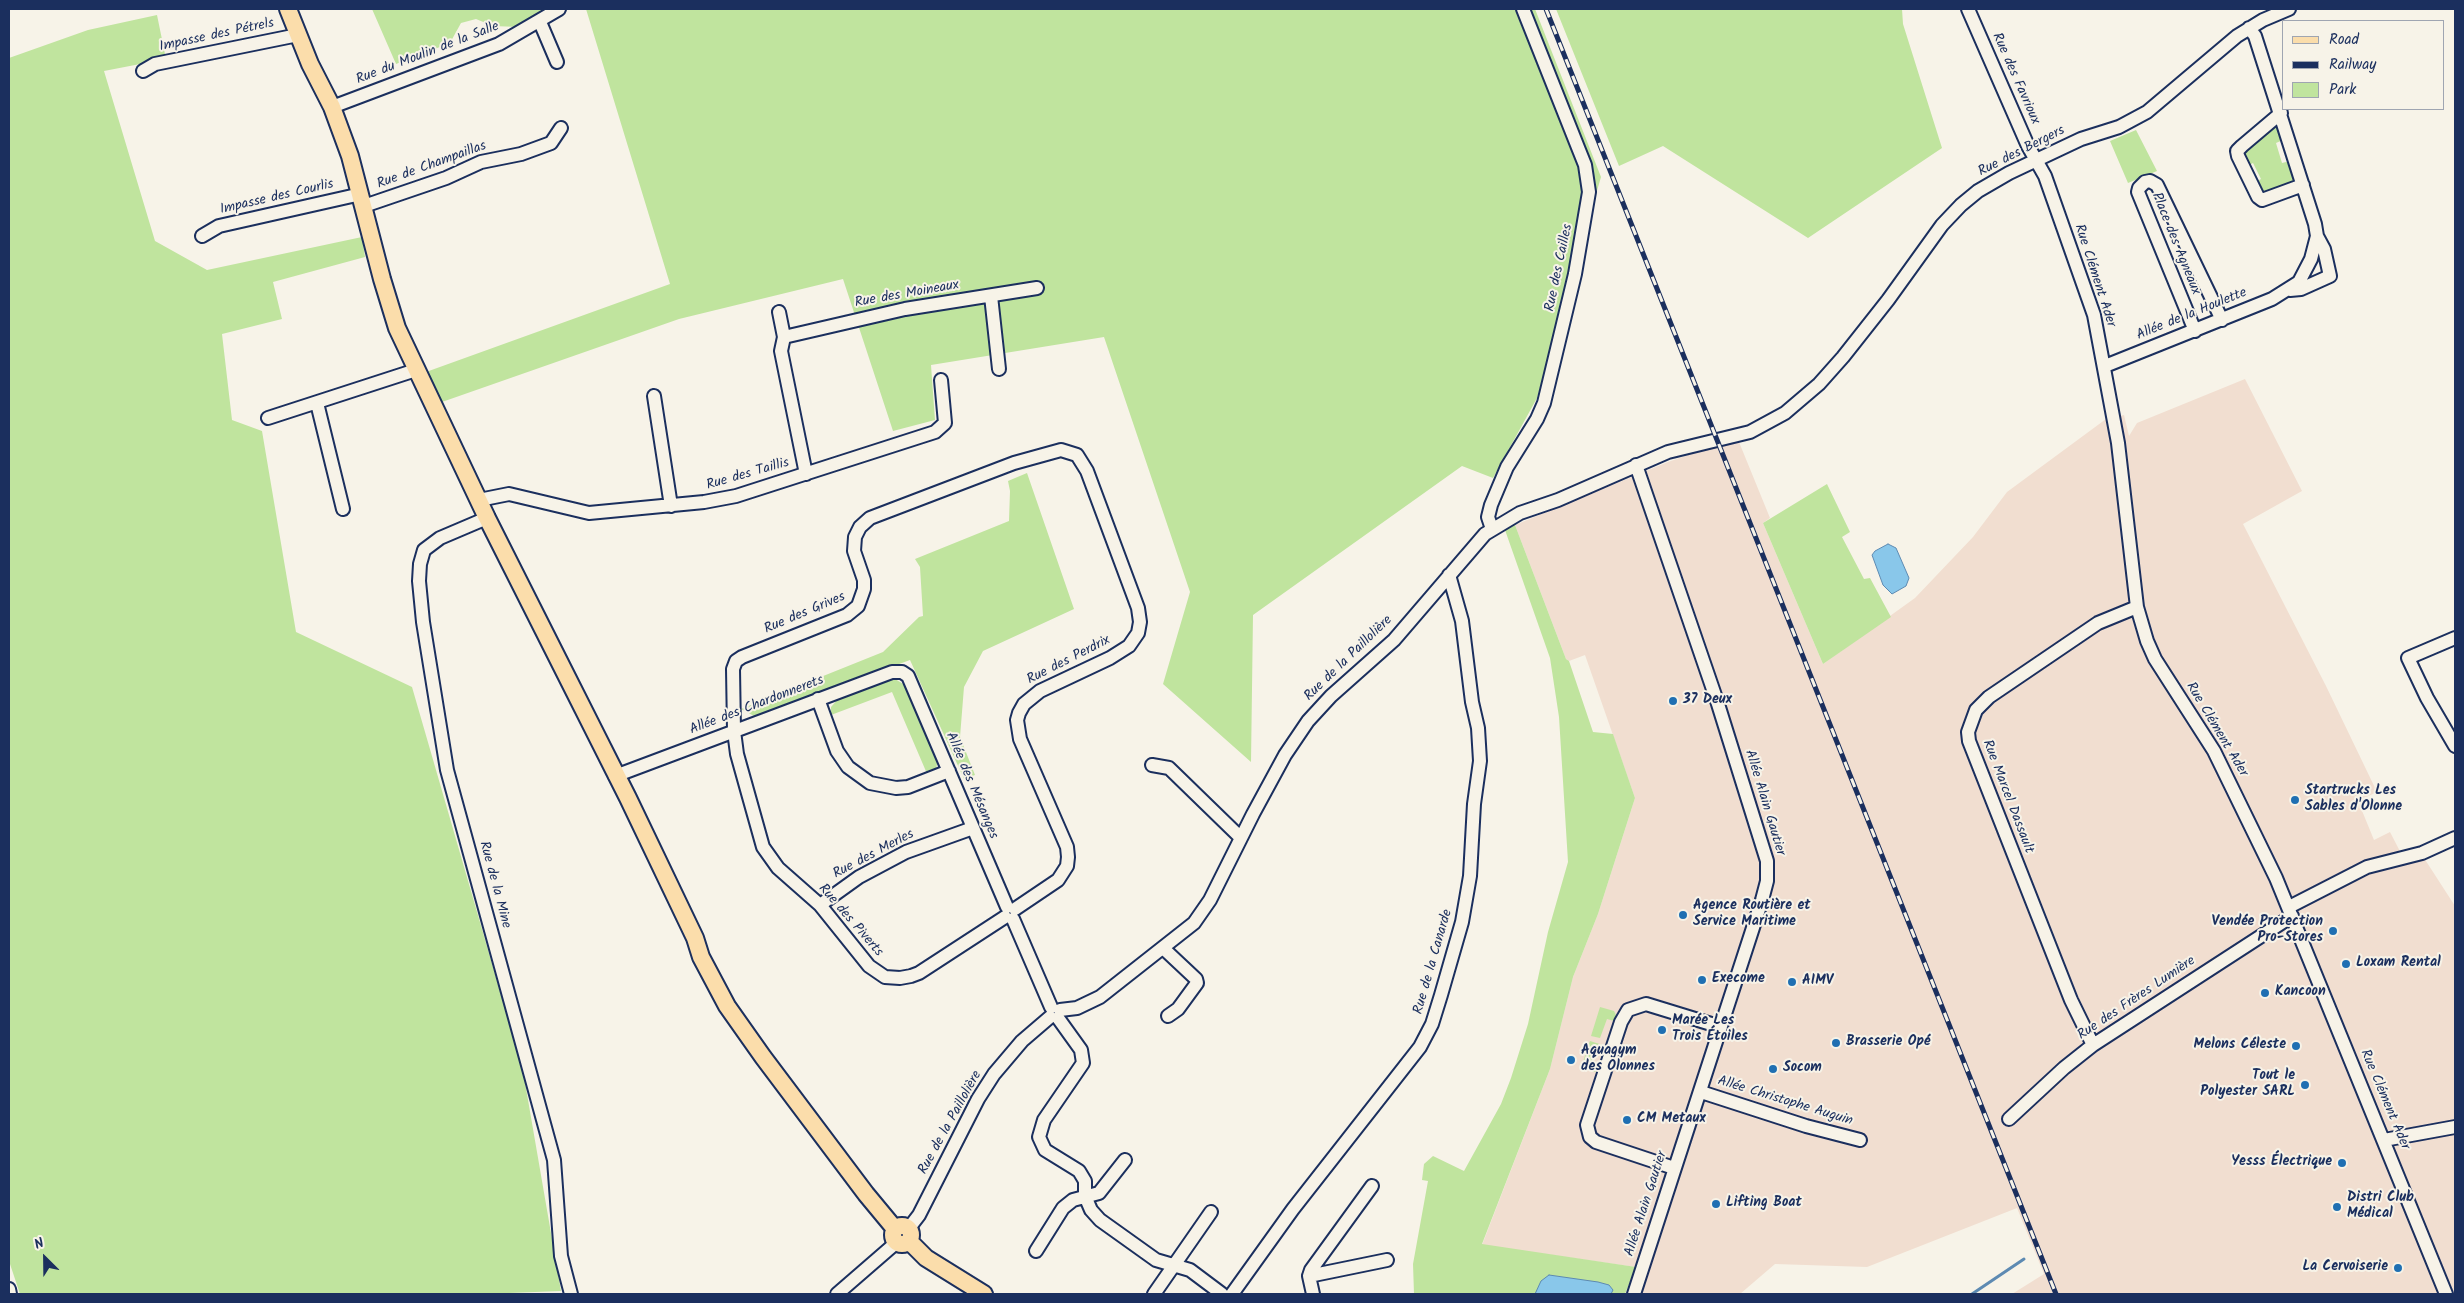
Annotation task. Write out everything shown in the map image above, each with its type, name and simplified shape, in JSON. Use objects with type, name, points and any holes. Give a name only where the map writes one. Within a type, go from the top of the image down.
[{"type":"main road","points":[[288,9],[332,107],[350,156],[397,328],[487,518],[616,776],[727,1006],[788,1093],[880,1212],[926,1258],[984,1294]]},
{"type":"street","name":"Rue du Moulin de la Salle","points":[[332,107],[492,47],[540,22],[560,9]]},
{"type":"street","name":"Rue des Cailles","points":[[1492,529],[1488,518],[1491,505],[1507,467],[1537,419],[1544,403],[1570,293],[1589,192],[1585,166],[1523,9]]},
{"type":"street","name":"Rue des Favrioux","points":[[1968,9],[2036,160]]},
{"type":"street","name":"Rue des Bergers","points":[[1717,439],[1750,432],[1766,425],[1785,413],[1819,384],[1853,345],[1942,225],[1978,191],[2036,160],[2081,139],[2119,127],[2147,112],[2237,36],[2249,28],[2289,9]]},
{"type":"street","points":[[540,22],[557,62]]},
{"type":"street","name":"Allée de la Houlette","points":[[2249,28],[2255,36],[2281,114],[2317,236],[2324,249],[2330,276],[2301,289],[2288,290]]},
{"type":"street","name":"Impasse des Pétrels","points":[[143,71],[155,64],[298,34]]},
{"type":"street","points":[[2281,114],[2242,146],[2237,151],[2238,156],[2258,197],[2262,200],[2303,185]]},
{"type":"street","name":"Rue de Champaillas","points":[[363,200],[446,178],[480,162],[521,154],[551,142],[561,128]]},
{"type":"street","name":"Rue Clément Ader","points":[[2036,160],[2045,176],[2094,315],[2118,443],[2137,607],[2155,659],[2214,751],[2263,849],[2291,912],[2446,1294]]},
{"type":"street","name":"Place des Agneaux","points":[[2195,331],[2138,192],[2145,182],[2150,181],[2157,185],[2222,320]]},
{"type":"street","name":"Impasse des Courlis","points":[[202,236],[219,226],[363,200]]},
{"type":"street","name":"Allée de la Houlette","points":[[2105,366],[2222,320],[2288,290],[2299,282],[2306,271],[2316,247],[2317,236]]},
{"type":"street","name":"Rue des Moineaux","points":[[784,337],[905,309],[1036,288]]},
{"type":"street","points":[[991,296],[999,369]]},
{"type":"street","points":[[779,312],[784,337],[781,351],[806,474]]},
{"type":"street","points":[[268,418],[416,370]]},
{"type":"street","name":"Rue des Taillis","points":[[479,500],[509,494],[589,513],[671,506],[736,496],[935,432],[945,423],[941,380]]},
{"type":"street","points":[[654,396],[671,506]]},
{"type":"street","points":[[317,403],[343,509]]},
{"type":"street","name":"Rue de la Paillolière","points":[[837,1294],[902,1235],[919,1215],[978,1099],[994,1074],[1022,1041],[1055,1013],[1076,1008],[1100,997],[1163,948],[1202,913],[1285,756],[1308,720],[1331,696],[1394,640],[1475,544],[1492,529],[1520,513],[1558,500],[1668,452],[1717,439]]},
{"type":"street","name":"Rue des Perdrix","points":[[1010,913],[1058,880],[1067,866],[1068,857],[1067,847],[1020,739],[1016,720],[1019,712],[1024,704],[1040,691],[1110,658],[1129,646],[1138,633],[1140,622],[1128,580],[1088,471],[1081,460],[1072,452],[1061,450],[1040,453],[1014,463]]},
{"type":"street","name":"Rue des Grives","points":[[734,731],[733,669],[736,662],[754,652],[847,615],[858,606],[864,589],[864,580],[854,551],[855,537],[860,527],[879,514],[1014,463]]},
{"type":"street","name":"Allée Alain Gautier","points":[[1634,1294],[1674,1168],[1701,1092],[1767,881],[1767,861],[1718,704],[1636,465]]},
{"type":"street","name":"Rue de la Mine","points":[[487,518],[440,538],[424,550],[420,564],[419,581],[423,622],[447,770],[554,1160],[561,1256],[571,1294]]},
{"type":"street","name":"Rue de la Canarde","points":[[1232,1294],[1293,1209],[1420,1047],[1432,1024],[1441,995],[1462,922],[1470,876],[1474,804],[1480,762],[1478,728],[1472,702],[1462,621],[1449,575]]},
{"type":"street","name":"Rue Marcel Dassault","points":[[2093,1045],[2071,1000],[1969,740],[1968,732],[1976,710],[1989,697],[2098,623],[2137,607]]},
{"type":"street","points":[[2455,638],[2408,658],[2427,698],[2455,746]]},
{"type":"street","name":"Allée des Chardonnerets","points":[[616,776],[892,672],[902,672],[908,676]]},
{"type":"street","name":"Allée des Mésanges","points":[[908,676],[1055,1013],[1081,1050],[1083,1063],[1044,1120],[1039,1137],[1045,1150],[1079,1171],[1085,1181],[1085,1196],[1091,1210],[1100,1220],[1156,1260],[1176,1264],[1190,1270],[1222,1294]]},
{"type":"street","points":[[818,699],[837,751],[848,767],[870,783],[896,788],[908,787],[949,771]]},
{"type":"street","points":[[733,708],[757,722]]},
{"type":"street","name":"Rue des Piverts","points":[[734,731],[736,750],[760,837],[767,855],[778,868],[820,904],[869,966],[876,972],[892,978],[919,973],[1010,913]]},
{"type":"street","points":[[710,740],[722,742],[736,750]]},
{"type":"street","points":[[1152,765],[1169,768],[1241,838]]},
{"type":"street","name":"Rue des Merles","points":[[820,904],[859,877],[906,852],[973,828]]},
{"type":"street","name":"Rue des Frères Lumière","points":[[2009,1119],[2064,1068],[2093,1045],[2291,912],[2366,868],[2422,853],[2455,838]]},
{"type":"street","points":[[1163,948],[1196,979],[1197,983],[1178,1009],[1168,1016]]},
{"type":"street","points":[[1674,1168],[1596,1142],[1590,1137],[1587,1125],[1621,1022],[1628,1010],[1646,1004],[1721,1027]]},
{"type":"street","name":"Allée Christophe Auguin","points":[[1701,1092],[1806,1126],[1860,1140]]},
{"type":"street","points":[[2384,1140],[2455,1127]]},
{"type":"street","points":[[1036,1251],[1063,1208],[1073,1200],[1099,1193],[1125,1160]]},
{"type":"street","points":[[1313,1294],[1309,1276],[1311,1270],[1372,1186]]},
{"type":"street","points":[[1154,1294],[1211,1212]]},
{"type":"street","points":[[1309,1276],[1387,1260]]},
{"type":"street","points":[[9,1289],[10,1294]]},
{"type":"shaded area","points":[[2245,379],[2302,491],[2243,524],[2326,686],[2377,792],[2358,801],[2374,840],[2390,832],[2406,863],[2424,858],[2455,906],[2455,1294],[2012,1294],[2044,1274],[2017,1208],[1867,1267],[1775,1264],[1740,1294],[1628,1294],[1635,1267],[1482,1245],[1550,1069],[1573,977],[1598,914],[1635,798],[1585,655],[1569,661],[1566,659],[1515,525],[1668,462],[1711,447],[1739,442],[1770,518],[1763,523],[1823,664],[1915,598],[1973,537],[2007,492],[2106,419],[2124,415],[2129,436],[2137,423]]},
{"type":"green space","points":[[372,9],[545,9],[519,27],[493,26],[476,19],[461,23],[450,43],[396,64]]},
{"type":"green space","points":[[586,9],[1535,9],[1601,177],[1537,398],[1493,478],[1462,466],[1253,615],[1251,762],[1163,684],[1190,592],[1104,337],[931,365],[935,420],[893,431],[843,279],[679,319],[442,402],[426,372],[670,284]]},
{"type":"green space","points":[[1556,9],[1902,9],[1903,24],[1942,148],[1808,238],[1663,146],[1619,166]]},
{"type":"green space","points":[[157,15],[166,59],[104,71],[155,241],[207,270],[362,237],[365,257],[273,282],[282,319],[222,334],[232,420],[262,431],[296,632],[412,687],[523,1071],[561,1291],[483,1294],[20,1294],[9,1261],[9,58],[88,30]]},
{"type":"green space","points":[[2276,124],[2283,140],[2276,143],[2282,163],[2290,161],[2294,182],[2262,195],[2254,183],[2261,179],[2253,163],[2247,166],[2241,151]]},
{"type":"green space","points":[[2136,130],[2157,171],[2128,183],[2110,141]]},
{"type":"green space","points":[[1027,473],[1074,609],[983,651],[964,687],[960,737],[975,775],[964,779],[910,660],[756,717],[741,709],[883,652],[919,617],[923,616],[920,567],[915,559],[1009,521],[1010,491],[1008,481]]},
{"type":"green space","points":[[1827,484],[1850,532],[1842,537],[1864,579],[1870,578],[1891,617],[1823,664],[1763,523]]},
{"type":"green space","points":[[1515,525],[1566,659],[1569,661],[1593,732],[1613,734],[1635,798],[1598,914],[1573,977],[1550,1069],[1482,1244],[1636,1267],[1625,1294],[1414,1294],[1413,1264],[1428,1181],[1422,1180],[1424,1164],[1433,1156],[1464,1171],[1501,1104],[1528,1024],[1548,932],[1568,862],[1559,717],[1550,658],[1505,530]]},
{"type":"green space","points":[[890,679],[895,679],[905,685],[938,761],[935,772],[928,776],[892,692],[831,715],[831,707],[838,699]]},
{"type":"green space","points":[[1600,1007],[1614,1011],[1616,1015],[1614,1021],[1607,1019],[1600,1038],[1591,1036]]},
{"type":"green space","points":[[1590,1041],[1606,1046],[1603,1055],[1587,1049]]},
{"type":"green space","points":[[1586,1053],[1594,1056],[1591,1067],[1597,1070],[1595,1072],[1581,1068]]},
{"type":"water","points":[[1888,544],[1896,548],[1909,578],[1906,586],[1892,594],[1883,585],[1872,555],[1875,551]]},
{"type":"water","points":[[1549,1275],[1598,1282],[1609,1285],[1613,1290],[1611,1294],[1535,1294],[1541,1281]]},
{"type":"waterway","points":[[1972,1294],[2024,1259]]},
{"type":"railway","points":[[1546,9],[2056,1294]]},
{"type":"place","name":"37 Deux","points":[[1673,701]]},
{"type":"place","name":"Startrucks Les Sables d'Olonne","points":[[2295,800]]},
{"type":"place","name":"Agence Routière et Service Maritime","points":[[1683,915]]},
{"type":"place","name":"Vendée Protection Pro-Stores","points":[[2333,931]]},
{"type":"place","name":"Loxam Rental","points":[[2346,964]]},
{"type":"place","name":"Execome","points":[[1702,980]]},
{"type":"place","name":"AIMV","points":[[1792,982]]},
{"type":"place","name":"Kancoon","points":[[2265,993]]},
{"type":"place","name":"Marée Les Trois Étoiles","points":[[1662,1030]]},
{"type":"place","name":"Brasserie Opé","points":[[1836,1043]]},
{"type":"place","name":"Melons Céleste","points":[[2296,1046]]},
{"type":"place","name":"Aquagym des Olonnes","points":[[1571,1060]]},
{"type":"place","name":"Socom","points":[[1773,1069]]},
{"type":"place","name":"Tout le Polyester SARL","points":[[2305,1085]]},
{"type":"place","name":"CM Metaux","points":[[1627,1120]]},
{"type":"place","name":"Yesss Électrique","points":[[2342,1163]]},
{"type":"place","name":"Lifting Boat","points":[[1716,1204]]},
{"type":"place","name":"Distri Club Médical","points":[[2337,1207]]},
{"type":"place","name":"La Cervoiserie","points":[[2398,1268]]}]
